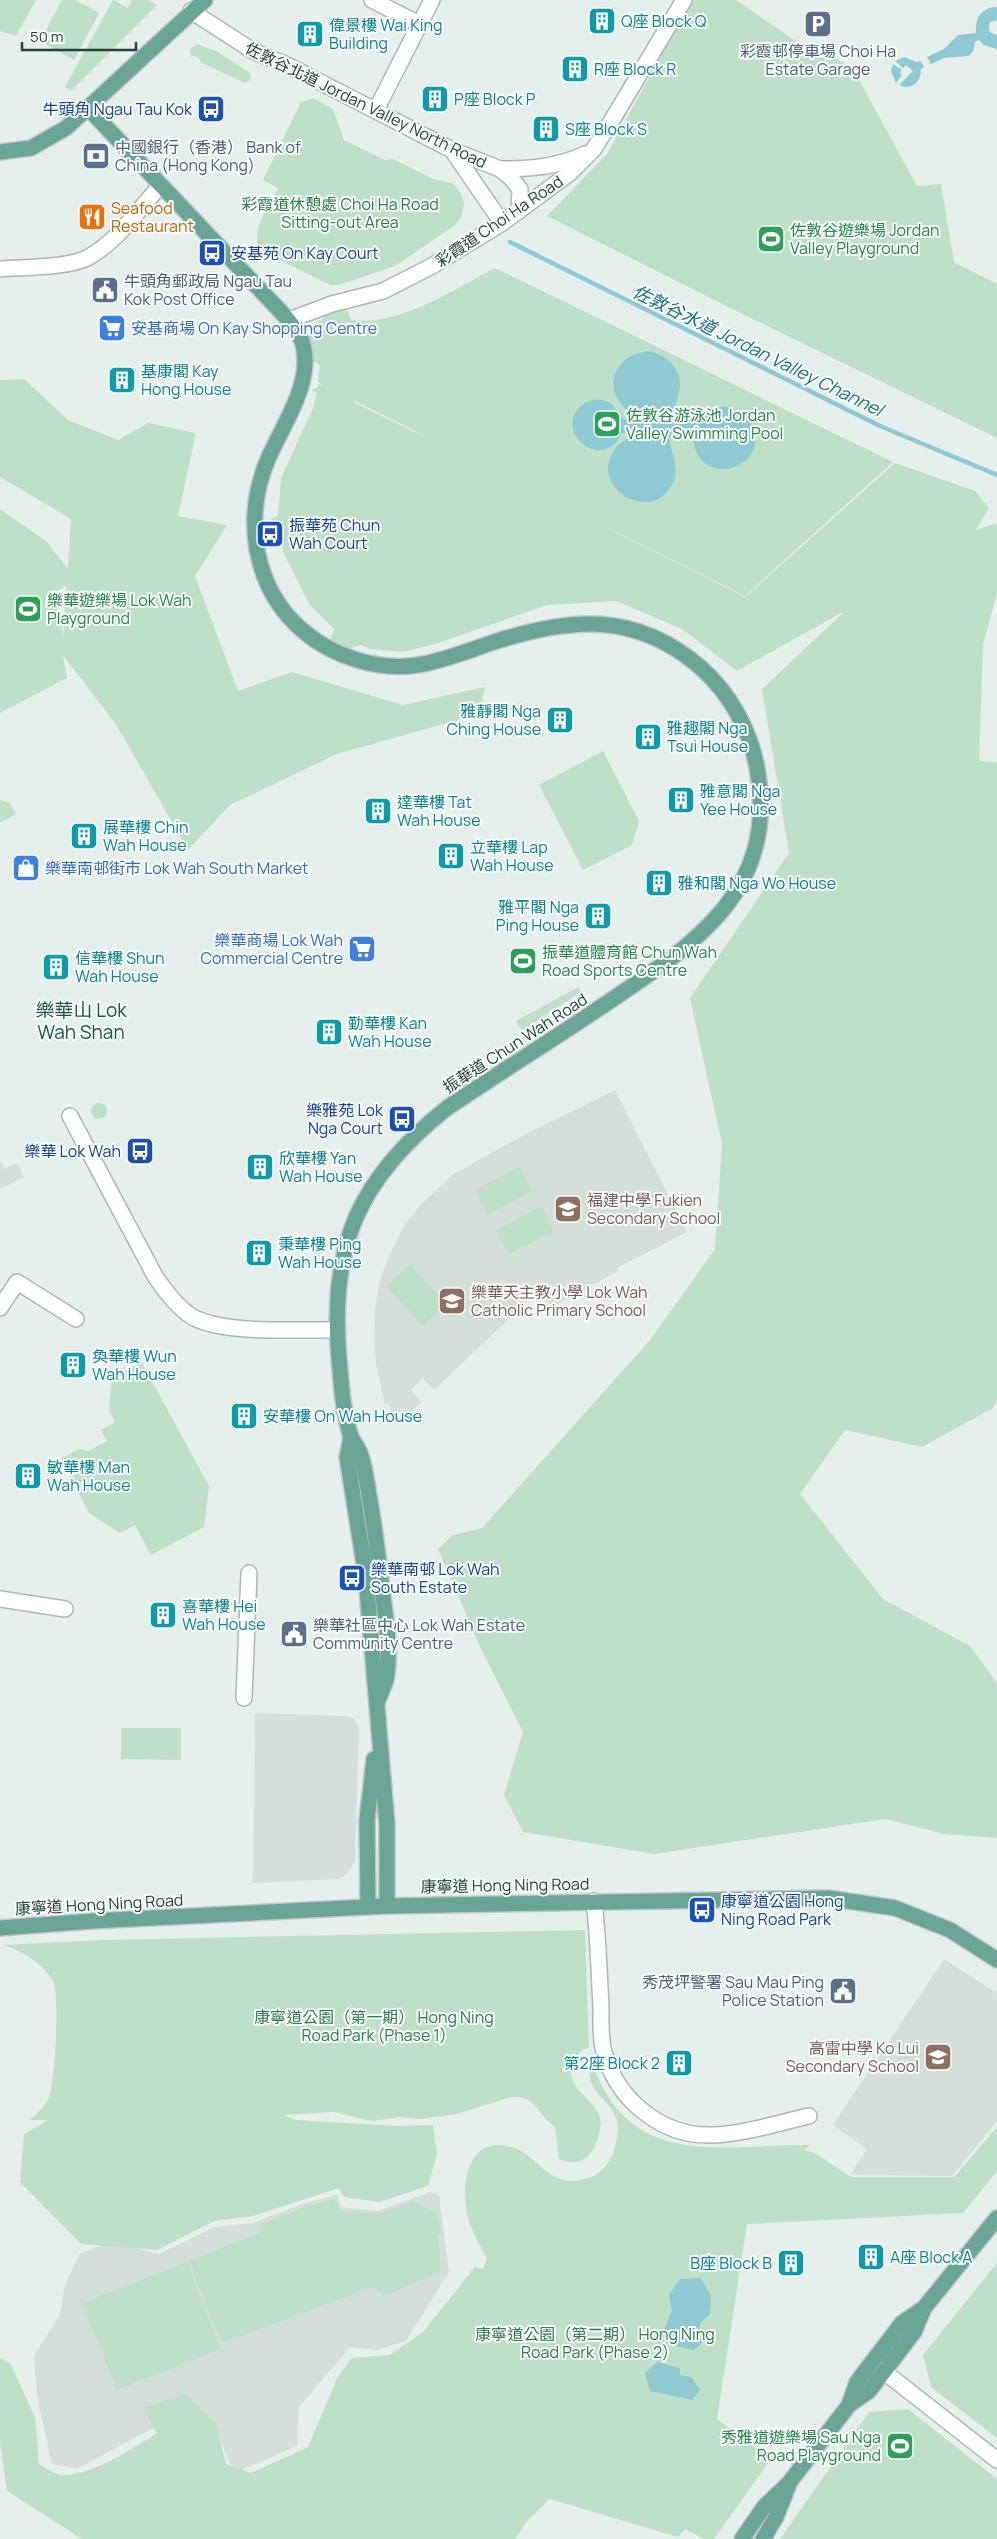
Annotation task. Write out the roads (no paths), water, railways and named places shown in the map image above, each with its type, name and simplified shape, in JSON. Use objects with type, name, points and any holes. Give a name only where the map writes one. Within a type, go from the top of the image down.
[{"type":"main road","points":[[0,152],[31,148],[66,128],[204,0]]},
{"type":"main road","name":"振華道 Chun Wah Road","points":[[88,108],[117,136],[160,186],[288,320],[302,340],[304,368],[296,401],[261,478],[257,495],[254,528],[258,559],[265,578],[276,599],[300,628],[314,640],[342,655],[380,665],[401,666],[437,661],[518,634],[560,624],[602,624],[646,635],[684,655],[722,690],[733,706],[750,740],[757,762],[760,785],[760,823],[753,854],[734,895],[707,930],[672,959],[447,1108],[412,1136],[381,1172],[359,1212],[343,1260],[337,1289],[337,1330],[341,1385],[351,1437],[361,1454],[381,1574],[386,1633],[387,1675],[377,1703],[377,1729],[387,1824],[387,1906]]},
{"type":"main road","name":"振華道 Chun Wah Road","points":[[368,1907],[367,1820],[377,1729]]},
{"type":"main road","name":"康寧道 Hong Ning Road","points":[[0,1928],[92,1921],[387,1906],[828,1898],[895,1908],[950,1930],[997,1960]]},
{"type":"main road","points":[[742,2539],[764,2508],[789,2483],[849,2404],[869,2391],[878,2367],[914,2332],[924,2308],[997,2218]]},
{"type":"main road","points":[[763,2539],[776,2517],[789,2483]]},
{"type":"street","points":[[372,0],[420,24]]},
{"type":"street","points":[[379,104],[432,0]]},
{"type":"street","name":"彩霞道 Choi Ha Road","points":[[288,320],[332,304],[383,291],[432,266],[519,211],[570,173],[593,150],[684,0]]},
{"type":"street","name":"佐敦谷北道 Jordan Valley North Road","points":[[191,12],[253,51],[287,65],[452,150],[500,169],[520,189],[519,211]]},
{"type":"street","points":[[452,150],[502,222]]},
{"type":"street","points":[[500,169],[542,167],[560,163],[593,150]]},
{"type":"street","points":[[0,269],[49,266],[86,258],[107,245],[160,186]]},
{"type":"street","points":[[70,1116],[155,1276],[166,1294],[185,1311],[204,1322],[222,1327],[337,1330]]},
{"type":"street","points":[[0,1308],[17,1282],[76,1320]]},
{"type":"street","points":[[244,1698],[249,1573]]},
{"type":"street","points":[[0,1599],[65,1609]]},
{"type":"street","points":[[594,1901],[603,2050],[618,2085],[630,2100],[659,2122],[694,2134],[731,2133],[809,2116]]},
{"type":"street","points":[[878,2367],[997,2460]]},
{"type":"water","points":[[997,7],[997,20],[990,22],[989,27],[990,32],[997,35],[997,49],[984,45],[979,40],[975,42],[973,51],[969,56],[944,58],[931,64],[927,57],[944,49],[958,35],[976,33],[980,15],[987,9]]},
{"type":"water","points":[[904,57],[917,62],[921,61],[924,67],[921,69],[921,74],[915,84],[908,87],[899,85],[913,71],[906,65],[903,68],[895,61]]},
{"type":"water","points":[[893,64],[902,70],[900,73],[902,75],[896,83],[891,71]]},
{"type":"water","points":[[650,351],[669,361],[677,371],[680,384],[676,406],[677,415],[690,412],[698,419],[713,409],[728,407],[740,411],[749,421],[754,433],[755,446],[749,457],[736,466],[719,469],[709,466],[701,460],[695,447],[693,433],[686,435],[679,432],[669,438],[676,470],[674,480],[665,494],[654,501],[640,502],[627,498],[616,489],[610,478],[609,464],[617,446],[636,433],[622,433],[613,445],[603,450],[592,449],[583,444],[576,436],[572,426],[574,415],[582,405],[588,401],[595,400],[609,402],[620,416],[634,422],[636,416],[625,408],[617,398],[614,378],[618,368],[625,360],[636,354]]},
{"type":"water","points":[[701,2278],[711,2297],[710,2314],[700,2323],[699,2332],[703,2342],[694,2350],[658,2342],[672,2311],[669,2295],[680,2279]]},
{"type":"water","points":[[657,2362],[680,2368],[680,2375],[691,2377],[700,2390],[692,2400],[650,2391],[645,2373]]},
{"type":"waterway","name":"佐敦谷水道 Jordan Valley Channel","points":[[510,242],[880,426],[997,475]]},
{"type":"place","name":"Q座 Block Q","points":[[602,21]]},
{"type":"place","name":"彩霞邨停車場 Choi Ha Estate Garage","points":[[818,24]]},
{"type":"place","name":"偉景樓 Wai King Building","points":[[310,34]]},
{"type":"place","name":"R座 Block R","points":[[575,69]]},
{"type":"place","name":"P座 Block P","points":[[435,99]]},
{"type":"place","name":"牛頭角 Ngau Tau Kok","points":[[211,109]]},
{"type":"place","name":"S座 Block S","points":[[546,129]]},
{"type":"place","name":"中國銀行（香港） Bank of China (Hong Kong)","points":[[96,156]]},
{"type":"place","name":"Seafood Restaurant","points":[[92,217]]},
{"type":"place","name":"佐敦谷遊樂場 Jordan Valley Playground","points":[[771,239]]},
{"type":"place","name":"安基苑 On Kay Court","points":[[212,253]]},
{"type":"place","name":"牛頭角郵政局 Ngau Tau Kok Post Office","points":[[105,290]]},
{"type":"place","name":"安基商場 On Kay Shopping Centre","points":[[112,328]]},
{"type":"place","name":"基康閣 Kay Hong House","points":[[122,380]]},
{"type":"place","name":"佐敦谷游泳池 Jordan Valley Swimming Pool","points":[[607,424]]},
{"type":"place","name":"振華苑 Chun Wah Court","points":[[270,534]]},
{"type":"place","name":"樂華遊樂場 Lok Wah Playground","points":[[28,609]]},
{"type":"place","name":"雅靜閣 Nga Ching House","points":[[560,720]]},
{"type":"place","name":"雅趣閣 Nga Tsui House","points":[[648,737]]},
{"type":"place","name":"雅意閣 Nga Yee House","points":[[681,800]]},
{"type":"place","name":"達華樓 Tat Wah House","points":[[378,811]]},
{"type":"place","name":"展華樓 Chin Wah House","points":[[84,836]]},
{"type":"place","name":"立華樓 Lap Wah House","points":[[451,856]]},
{"type":"place","name":"樂華南邨街市 Lok Wah South Market","points":[[26,868]]},
{"type":"place","name":"雅和閣 Nga Wo House","points":[[659,883]]},
{"type":"place","name":"雅平閣 Nga Ping House","points":[[598,916]]},
{"type":"place","name":"樂華商場 Lok Wah Commercial Centre","points":[[362,949]]},
{"type":"place","name":"振華道體育館 Chun Wah Road Sports Centre","points":[[523,961]]},
{"type":"place","name":"信華樓 Shun Wah House","points":[[56,967]]},
{"type":"place","name":"勤華樓 Kan Wah House","points":[[329,1032]]},
{"type":"place","name":"樂雅苑 Lok Nga Court","points":[[402,1119]]},
{"type":"place","name":"樂華 Lok Wah","points":[[140,1151]]},
{"type":"place","name":"欣華樓 Yan Wah House","points":[[260,1167]]},
{"type":"place","name":"福建中學 Fukien Secondary School","points":[[568,1209]]},
{"type":"place","name":"秉華樓 Ping Wah House","points":[[259,1253]]},
{"type":"place","name":"樂華天主教小學 Lok Wah Catholic Primary School","points":[[452,1301]]},
{"type":"place","name":"奐華樓 Wun Wah House","points":[[73,1365]]},
{"type":"place","name":"安華樓 On Wah House","points":[[244,1416]]},
{"type":"place","name":"敏華樓 Man Wah House","points":[[28,1476]]},
{"type":"place","name":"樂華南邨 Lok Wah South Estate","points":[[352,1578]]},
{"type":"place","name":"喜華樓 Hei Wah House","points":[[163,1615]]},
{"type":"place","name":"樂華社區中心 Lok Wah Estate Community Centre","points":[[294,1634]]},
{"type":"place","name":"康寧道公園 Hong Ning Road Park","points":[[702,1910]]},
{"type":"place","name":"秀茂坪警署 Sau Mau Ping Police Station","points":[[843,1991]]},
{"type":"place","name":"高雷中學 Ko Lui Secondary School","points":[[938,2057]]},
{"type":"place","name":"第2座 Block 2","points":[[679,2063]]},
{"type":"place","name":"A座 Block A","points":[[871,2257]]},
{"type":"place","name":"B座 Block B","points":[[791,2263]]},
{"type":"place","name":"秀雅道遊樂場 Sau Nga Road Playground","points":[[900,2446]]},
{"type":"district","name":"樂華山 Lok Wah Shan","points":[[81,1021]]},
{"type":"park label","name":"彩霞道休憩處 Choi Ha Road Sitting-out Area","points":[[340,213]]},
{"type":"park label","name":"康寧道公園（第一期） Hong Ning Road Park (Phase 1)","points":[[374,2026]]},
{"type":"park label","name":"康寧道公園（第二期） Hong Ning Road Park (Phase 2)","points":[[595,2343]]}]
